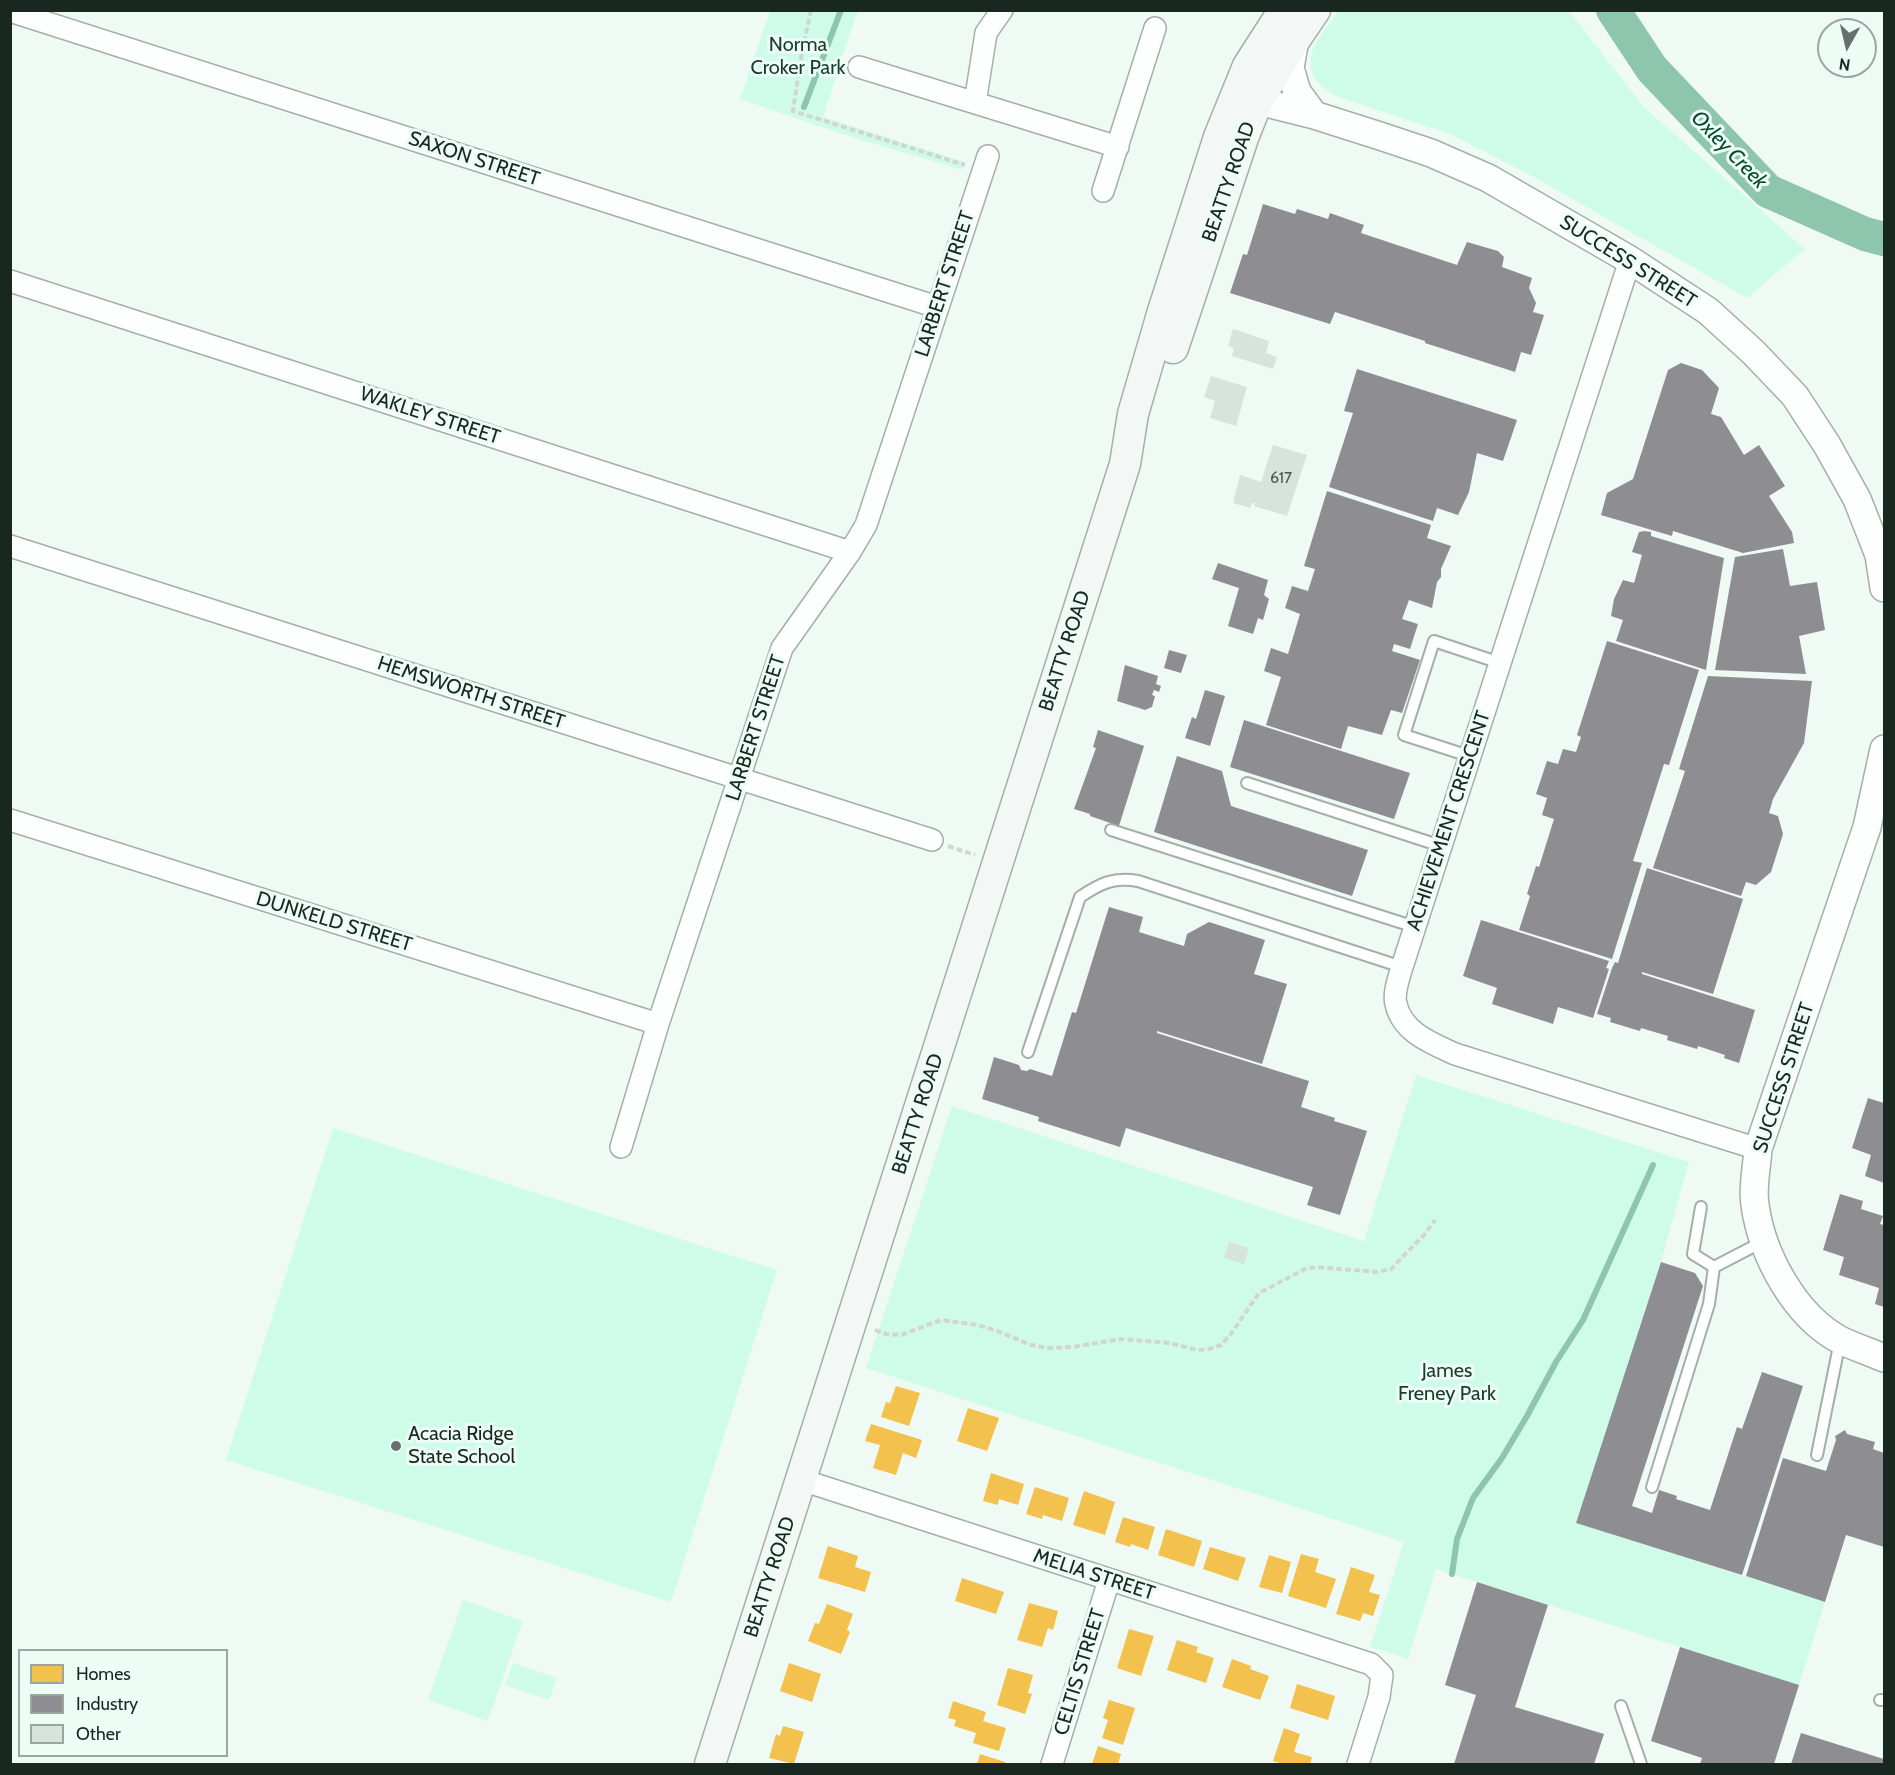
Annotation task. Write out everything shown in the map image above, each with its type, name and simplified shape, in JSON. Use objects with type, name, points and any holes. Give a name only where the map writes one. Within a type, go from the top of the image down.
[{"type":"main road","name":"BEATTY ROAD","points":[[1246,98],[1248,66],[1284,10]]},
{"type":"main road","name":"BEATTY ROAD","points":[[710,1764],[1125,464],[1133,414],[1219,136],[1246,98],[1296,38],[1315,10]]},
{"type":"street","points":[[975,103],[986,33],[1002,10]]},
{"type":"street","name":"SAXON STREET","points":[[10,11],[937,308]]},
{"type":"street","points":[[1103,191],[1155,28]]},
{"type":"street","points":[[1296,38],[1290,68],[1297,92],[1314,115]]},
{"type":"street","points":[[859,67],[1118,147]]},
{"type":"street","name":"SUCCESS STREET","points":[[1246,98],[1314,115],[1431,153],[1488,177],[1630,260],[1708,311],[1753,352],[1795,396],[1827,445],[1857,499],[1879,555],[1884,588]]},
{"type":"street","name":"LARBERT STREET","points":[[621,1147],[658,1024],[782,648],[850,552],[866,525],[985,163]]},
{"type":"street","name":"ACHIEVEMENT CRESCENT","points":[[1630,260],[1440,846],[1402,967],[1395,1003],[1405,1024],[1423,1040],[1455,1054],[1758,1149]]},
{"type":"street","name":"WAKLEY STREET","points":[[10,281],[850,552]]},
{"type":"street","name":"HEMSWORTH STREET","points":[[10,546],[932,840]]},
{"type":"street","name":"SUCCESS STREET","points":[[1884,748],[1867,827],[1758,1149],[1754,1203],[1764,1241],[1776,1270],[1804,1313],[1840,1340],[1884,1358]]},
{"type":"street","name":"DUNKELD STREET","points":[[10,820],[658,1024]]},
{"type":"street","name":"MELIA STREET","points":[[802,1480],[1371,1664],[1382,1675],[1379,1696],[1358,1764]]},
{"type":"street","name":"CELTIS STREET","points":[[1052,1764],[1109,1580]]},
{"type":"lane","points":[[1469,756],[1404,735],[1434,641],[1500,663]]},
{"type":"lane","points":[[1247,783],[1440,846]]},
{"type":"lane","points":[[1111,830],[1415,927]]},
{"type":"lane","points":[[1028,1052],[1080,897],[1098,885],[1121,878],[1138,881],[1402,967]]},
{"type":"lane","points":[[1701,1207],[1693,1254],[1714,1267]]},
{"type":"lane","points":[[1714,1267],[1764,1241]]},
{"type":"lane","points":[[1652,1487],[1709,1304],[1714,1267]]},
{"type":"lane","points":[[1817,1455],[1840,1340]]},
{"type":"lane","points":[[1621,1706],[1641,1764]]},
{"type":"path","points":[[811,10],[793,111],[985,163]]},
{"type":"path","points":[[932,840],[976,856]]},
{"type":"path","points":[[875,1329],[886,1334],[901,1335],[941,1320],[978,1325],[1031,1345],[1047,1348],[1073,1347],[1120,1338],[1169,1343],[1198,1350],[1209,1349],[1221,1345],[1231,1334],[1259,1293],[1305,1269],[1316,1267],[1377,1272],[1391,1269],[1435,1220]]},
{"type":"green space","name":"Norma Croker Park","points":[[770,11],[862,11],[856,15],[823,117],[965,162],[962,170],[842,134],[740,99]]},
{"type":"green space","points":[[1339,11],[1569,11],[1644,107],[1805,249],[1747,298],[1532,176],[1450,134],[1335,96],[1320,85],[1313,75],[1311,56],[1314,46]]},
{"type":"green space","name":"James Freney Park","points":[[1416,1075],[1689,1162],[1661,1262],[1576,1523],[1825,1602],[1799,1685],[1436,1569],[1408,1659],[1370,1647],[1404,1542],[866,1368],[952,1106],[1364,1241]]},
{"type":"green space","points":[[333,1128],[777,1270],[671,1602],[226,1460]]},
{"type":"green space","points":[[463,1600],[523,1621],[488,1721],[428,1700]]},
{"type":"green space","points":[[513,1663],[557,1678],[549,1700],[505,1685]]},
{"type":"building: Homes","points":[[896,1386],[920,1393],[909,1426],[881,1417],[886,1402],[890,1403]]},
{"type":"building: Homes","points":[[968,1408],[999,1418],[987,1451],[957,1441]]},
{"type":"building: Homes","points":[[871,1424],[922,1440],[916,1458],[903,1453],[896,1475],[873,1468],[880,1445],[865,1441]]},
{"type":"building: Homes","points":[[991,1473],[1024,1484],[1018,1505],[999,1499],[998,1505],[983,1501]]},
{"type":"building: Homes","points":[[1035,1487],[1069,1498],[1062,1521],[1043,1515],[1042,1519],[1026,1514]]},
{"type":"building: Homes","points":[[1084,1491],[1115,1502],[1105,1535],[1073,1525]]},
{"type":"building: Homes","points":[[1123,1517],[1155,1527],[1148,1550],[1131,1544],[1130,1547],[1115,1542]]},
{"type":"building: Homes","points":[[1166,1529],[1202,1541],[1194,1567],[1158,1555]]},
{"type":"building: Homes","points":[[828,1546],[858,1556],[855,1567],[871,1572],[865,1592],[818,1578]]},
{"type":"building: Homes","points":[[1210,1547],[1246,1558],[1238,1581],[1203,1569]]},
{"type":"building: Homes","points":[[1301,1554],[1319,1559],[1315,1572],[1336,1579],[1326,1608],[1288,1596]]},
{"type":"building: Homes","points":[[1269,1555],[1291,1562],[1282,1593],[1259,1587]]},
{"type":"building: Homes","points":[[1351,1567],[1375,1575],[1369,1592],[1380,1595],[1373,1616],[1363,1613],[1360,1621],[1336,1614]]},
{"type":"building: Homes","points":[[962,1578],[1004,1592],[996,1614],[955,1601]]},
{"type":"building: Homes","points":[[1029,1603],[1058,1611],[1053,1630],[1048,1628],[1042,1647],[1017,1640]]},
{"type":"building: Homes","points":[[827,1604],[853,1614],[847,1630],[850,1632],[841,1654],[808,1641],[815,1623],[819,1624]]},
{"type":"building: Homes","points":[[1129,1629],[1154,1636],[1141,1676],[1117,1668]]},
{"type":"building: Homes","points":[[1177,1640],[1198,1647],[1196,1652],[1214,1658],[1206,1683],[1167,1670]]},
{"type":"building: Homes","points":[[1232,1659],[1269,1676],[1260,1700],[1222,1687]]},
{"type":"building: Homes","points":[[789,1663],[821,1674],[812,1702],[780,1691]]},
{"type":"building: Homes","points":[[1008,1668],[1033,1675],[1028,1693],[1032,1694],[1025,1714],[997,1705]]},
{"type":"building: Homes","points":[[1297,1684],[1335,1696],[1328,1720],[1290,1708]]},
{"type":"building: Homes","points":[[1109,1700],[1135,1708],[1123,1745],[1102,1738],[1108,1720],[1103,1718]]},
{"type":"building: Homes","points":[[953,1701],[986,1712],[983,1721],[1006,1728],[999,1751],[973,1743],[976,1733],[954,1726],[956,1720],[948,1718]]},
{"type":"building: Homes","points":[[783,1726],[804,1732],[794,1764],[769,1758],[776,1734],[780,1736]]},
{"type":"building: Homes","points":[[1284,1728],[1300,1734],[1294,1752],[1312,1757],[1310,1764],[1284,1764],[1273,1761]]},
{"type":"building: Homes","points":[[1098,1746],[1121,1754],[1118,1764],[1092,1764]]},
{"type":"building: Homes","points":[[980,1754],[1005,1762],[1005,1764],[977,1764]]},
{"type":"building: Industry","points":[[1263,204],[1295,214],[1297,209],[1328,219],[1330,213],[1364,225],[1361,233],[1457,265],[1467,242],[1498,251],[1504,257],[1502,267],[1532,278],[1529,288],[1536,303],[1533,312],[1544,315],[1531,355],[1521,352],[1515,372],[1335,312],[1330,324],[1230,293],[1243,254],[1247,255]]},
{"type":"building: Industry","points":[[1681,363],[1702,370],[1719,388],[1711,414],[1721,417],[1744,455],[1759,445],[1785,486],[1769,496],[1792,532],[1794,543],[1743,553],[1673,531],[1672,536],[1601,515],[1607,493],[1633,479],[1668,370]]},
{"type":"building: Industry","points":[[1357,369],[1517,420],[1503,461],[1477,453],[1469,492],[1458,515],[1437,508],[1433,521],[1329,487],[1353,413],[1344,411]]},
{"type":"building: Industry","points":[[1327,491],[1431,525],[1427,538],[1451,546],[1441,569],[1441,577],[1437,582],[1432,608],[1409,600],[1402,619],[1418,624],[1410,649],[1394,644],[1392,651],[1420,660],[1402,713],[1391,710],[1382,735],[1348,726],[1341,749],[1266,725],[1281,677],[1264,671],[1271,648],[1288,654],[1300,614],[1285,608],[1292,586],[1308,591],[1315,569],[1304,566]]},
{"type":"building: Industry","points":[[1639,532],[1651,532],[1651,536],[1724,558],[1706,670],[1616,641],[1623,620],[1611,616],[1614,599],[1623,580],[1634,583],[1642,555],[1632,552]]},
{"type":"building: Industry","points":[[1783,549],[1790,586],[1817,582],[1825,630],[1799,636],[1806,674],[1715,670],[1735,557]]},
{"type":"building: Industry","points":[[1218,563],[1268,580],[1264,595],[1269,599],[1263,620],[1258,618],[1253,634],[1228,626],[1239,588],[1212,579]]},
{"type":"building: Industry","points":[[1607,641],[1699,670],[1669,765],[1664,764],[1633,861],[1642,863],[1612,959],[1519,930],[1530,896],[1527,894],[1536,866],[1539,867],[1554,819],[1542,815],[1547,798],[1536,794],[1547,761],[1558,764],[1563,749],[1576,752],[1581,737],[1577,735]]},
{"type":"building: Industry","points":[[1169,650],[1187,655],[1181,673],[1164,668]]},
{"type":"building: Industry","points":[[1125,665],[1158,676],[1156,684],[1161,686],[1159,692],[1154,690],[1152,707],[1145,710],[1117,701]]},
{"type":"building: Industry","points":[[1708,676],[1812,681],[1804,743],[1773,799],[1769,813],[1778,816],[1783,834],[1771,872],[1756,885],[1746,882],[1741,896],[1653,868],[1685,771],[1679,769]]},
{"type":"building: Industry","points":[[1205,690],[1225,696],[1210,746],[1185,738],[1192,717],[1196,719]]},
{"type":"building: Industry","points":[[1244,720],[1410,773],[1394,819],[1230,767]]},
{"type":"building: Industry","points":[[1098,730],[1144,746],[1119,826],[1074,809],[1096,748],[1093,747]]},
{"type":"building: Industry","points":[[1177,756],[1222,771],[1231,806],[1368,850],[1352,896],[1154,832]]},
{"type":"building: Industry","points":[[1647,868],[1743,899],[1713,994],[1642,972],[1642,974],[1755,1010],[1739,1063],[1724,1058],[1725,1055],[1698,1046],[1697,1049],[1667,1040],[1668,1036],[1610,1022],[1611,1018],[1597,1014],[1612,968],[1615,962],[1618,963]]},
{"type":"building: Industry","points":[[1109,907],[1143,917],[1139,932],[1184,946],[1187,934],[1209,922],[1265,940],[1254,974],[1287,984],[1262,1064],[1157,1031],[1157,1033],[1309,1081],[1301,1107],[1335,1118],[1334,1121],[1367,1131],[1340,1215],[1307,1205],[1313,1187],[1126,1128],[1120,1147],[1038,1121],[1039,1117],[982,1099],[994,1057],[1019,1065],[1021,1070],[1030,1069],[1052,1076],[1072,1012],[1076,1013]]},
{"type":"building: Industry","points":[[1481,920],[1609,961],[1606,968],[1609,969],[1593,1018],[1558,1007],[1553,1024],[1492,1004],[1497,988],[1463,976]]},
{"type":"building: Industry","points":[[1868,1098],[1884,1103],[1884,1183],[1865,1176],[1871,1155],[1852,1148]]},
{"type":"building: Industry","points":[[1840,1194],[1863,1201],[1861,1209],[1883,1216],[1880,1224],[1884,1225],[1884,1307],[1875,1304],[1879,1288],[1839,1275],[1844,1257],[1823,1250]]},
{"type":"building: Industry","points":[[1661,1262],[1695,1273],[1703,1286],[1632,1506],[1652,1513],[1659,1490],[1677,1496],[1676,1499],[1710,1510],[1737,1427],[1742,1429],[1762,1372],[1803,1386],[1742,1575],[1576,1523]]},
{"type":"building: Industry","points":[[1845,1430],[1847,1434],[1875,1442],[1873,1449],[1884,1453],[1884,1547],[1846,1535],[1825,1602],[1746,1576],[1783,1458],[1826,1471],[1836,1440],[1835,1436]]},
{"type":"building: Industry","points":[[1477,1582],[1548,1605],[1515,1707],[1604,1734],[1594,1764],[1454,1764],[1476,1695],[1445,1685]]},
{"type":"building: Industry","points":[[1680,1647],[1799,1685],[1774,1764],[1700,1764],[1702,1758],[1651,1741]]},
{"type":"building: Industry","points":[[1801,1733],[1884,1759],[1884,1764],[1791,1764]]},
{"type":"building: Other","points":[[1233,329],[1269,341],[1266,353],[1277,357],[1273,369],[1232,356],[1234,348],[1228,346]]},
{"type":"building: Other","points":[[1211,376],[1247,387],[1236,426],[1210,418],[1215,401],[1204,397]]},
{"type":"building: Other","points":[[1273,445],[1307,455],[1287,516],[1254,506],[1255,503],[1252,503],[1250,508],[1233,503],[1240,475],[1261,482]]},
{"type":"building: Other","points":[[1229,1242],[1249,1248],[1244,1264],[1224,1258]]},
{"type":"waterway","points":[[804,107],[841,10]]},
{"type":"waterway","name":"Oxley Creek","points":[[1613,10],[1652,69],[1768,191],[1865,234],[1884,239]]},
{"type":"waterway","points":[[1452,1574],[1457,1539],[1473,1498],[1502,1458],[1556,1362],[1583,1320],[1653,1165]]},
{"type":"place","name":"Acacia Ridge State School","points":[[396,1446]]}]
